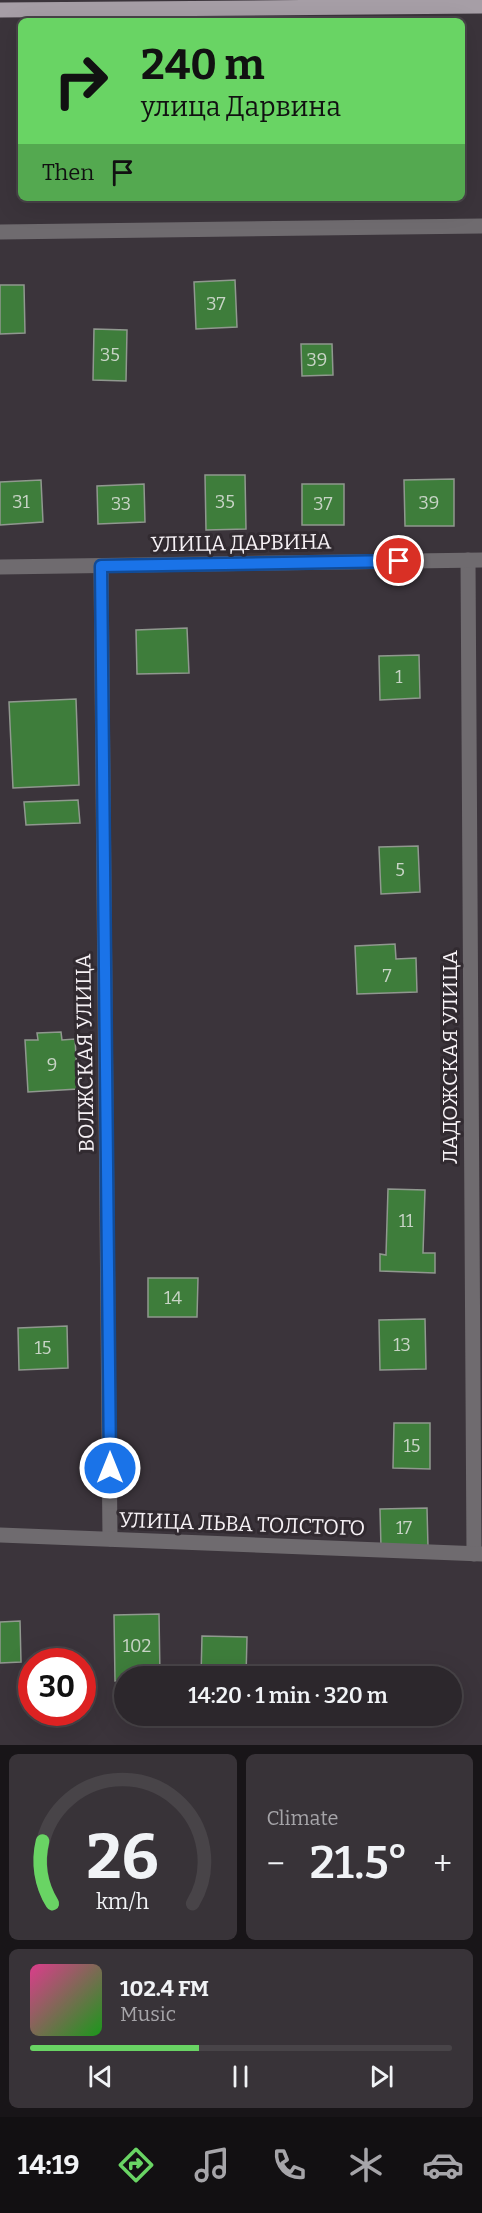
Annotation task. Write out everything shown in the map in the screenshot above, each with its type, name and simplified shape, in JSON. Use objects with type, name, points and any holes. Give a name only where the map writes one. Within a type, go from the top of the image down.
[{"type":"main road","points":[[0,10],[482,6]]},
{"type":"street","points":[[0,232],[482,226]]},
{"type":"street","name":"УЛИЦА ДАРВИНА","points":[[0,567],[475,560]]},
{"type":"street","name":"ЛАДОЖСКАЯ УЛИЦА","points":[[475,560],[478,1554]]},
{"type":"street","name":"ВОЛЖСКАЯ УЛИЦА","points":[[101,566],[110,1539]]},
{"type":"street","name":"УЛИЦА ЛЬВА ТОЛСТОГО","points":[[0,1535],[478,1554]]},
{"type":"building","points":[[235,280],[237,327],[196,329],[194,282]]},
{"type":"building","points":[[0,285],[24,285],[25,333],[0,334]]},
{"type":"building","points":[[94,329],[127,330],[126,381],[93,380]]},
{"type":"building","points":[[301,344],[332,344],[333,375],[302,376]]},
{"type":"building","points":[[205,475],[245,475],[246,529],[206,530]]},
{"type":"building","points":[[454,479],[454,526],[405,526],[404,480]]},
{"type":"building","points":[[41,480],[43,522],[0,525],[0,482]]},
{"type":"building","points":[[144,484],[145,522],[98,524],[97,486]]},
{"type":"building","points":[[302,484],[344,484],[344,525],[302,525]]},
{"type":"building","points":[[187,628],[189,673],[137,674],[136,630]]},
{"type":"building","points":[[419,655],[420,698],[380,700],[379,656]]},
{"type":"building","points":[[76,699],[79,785],[13,788],[9,702]]},
{"type":"building","points":[[78,800],[80,823],[26,825],[24,802]]},
{"type":"building","points":[[418,846],[420,892],[381,894],[379,847]]},
{"type":"building","points":[[395,944],[396,959],[416,958],[417,992],[357,994],[355,946]]},
{"type":"building","points":[[61,1032],[62,1040],[75,1039],[78,1089],[28,1092],[25,1040],[38,1040],[37,1033]]},
{"type":"building","points":[[388,1189],[425,1190],[423,1253],[435,1253],[435,1273],[380,1271],[380,1254],[386,1255]]},
{"type":"building","points":[[148,1278],[198,1278],[197,1317],[148,1317]]},
{"type":"building","points":[[425,1319],[426,1369],[380,1370],[379,1320]]},
{"type":"building","points":[[67,1326],[68,1368],[19,1370],[18,1328]]},
{"type":"building","points":[[394,1423],[430,1423],[430,1469],[393,1468]]},
{"type":"building","points":[[427,1508],[428,1547],[381,1548],[380,1509]]},
{"type":"building","points":[[159,1614],[160,1666],[115,1666],[114,1615]]},
{"type":"building","points":[[20,1621],[21,1648],[18,1648],[18,1662],[0,1663],[0,1622]]},
{"type":"building","points":[[202,1636],[247,1637],[246,1666],[201,1666]]},
{"type":"route","points":[[110,1468],[101,566],[399,561]]}]
